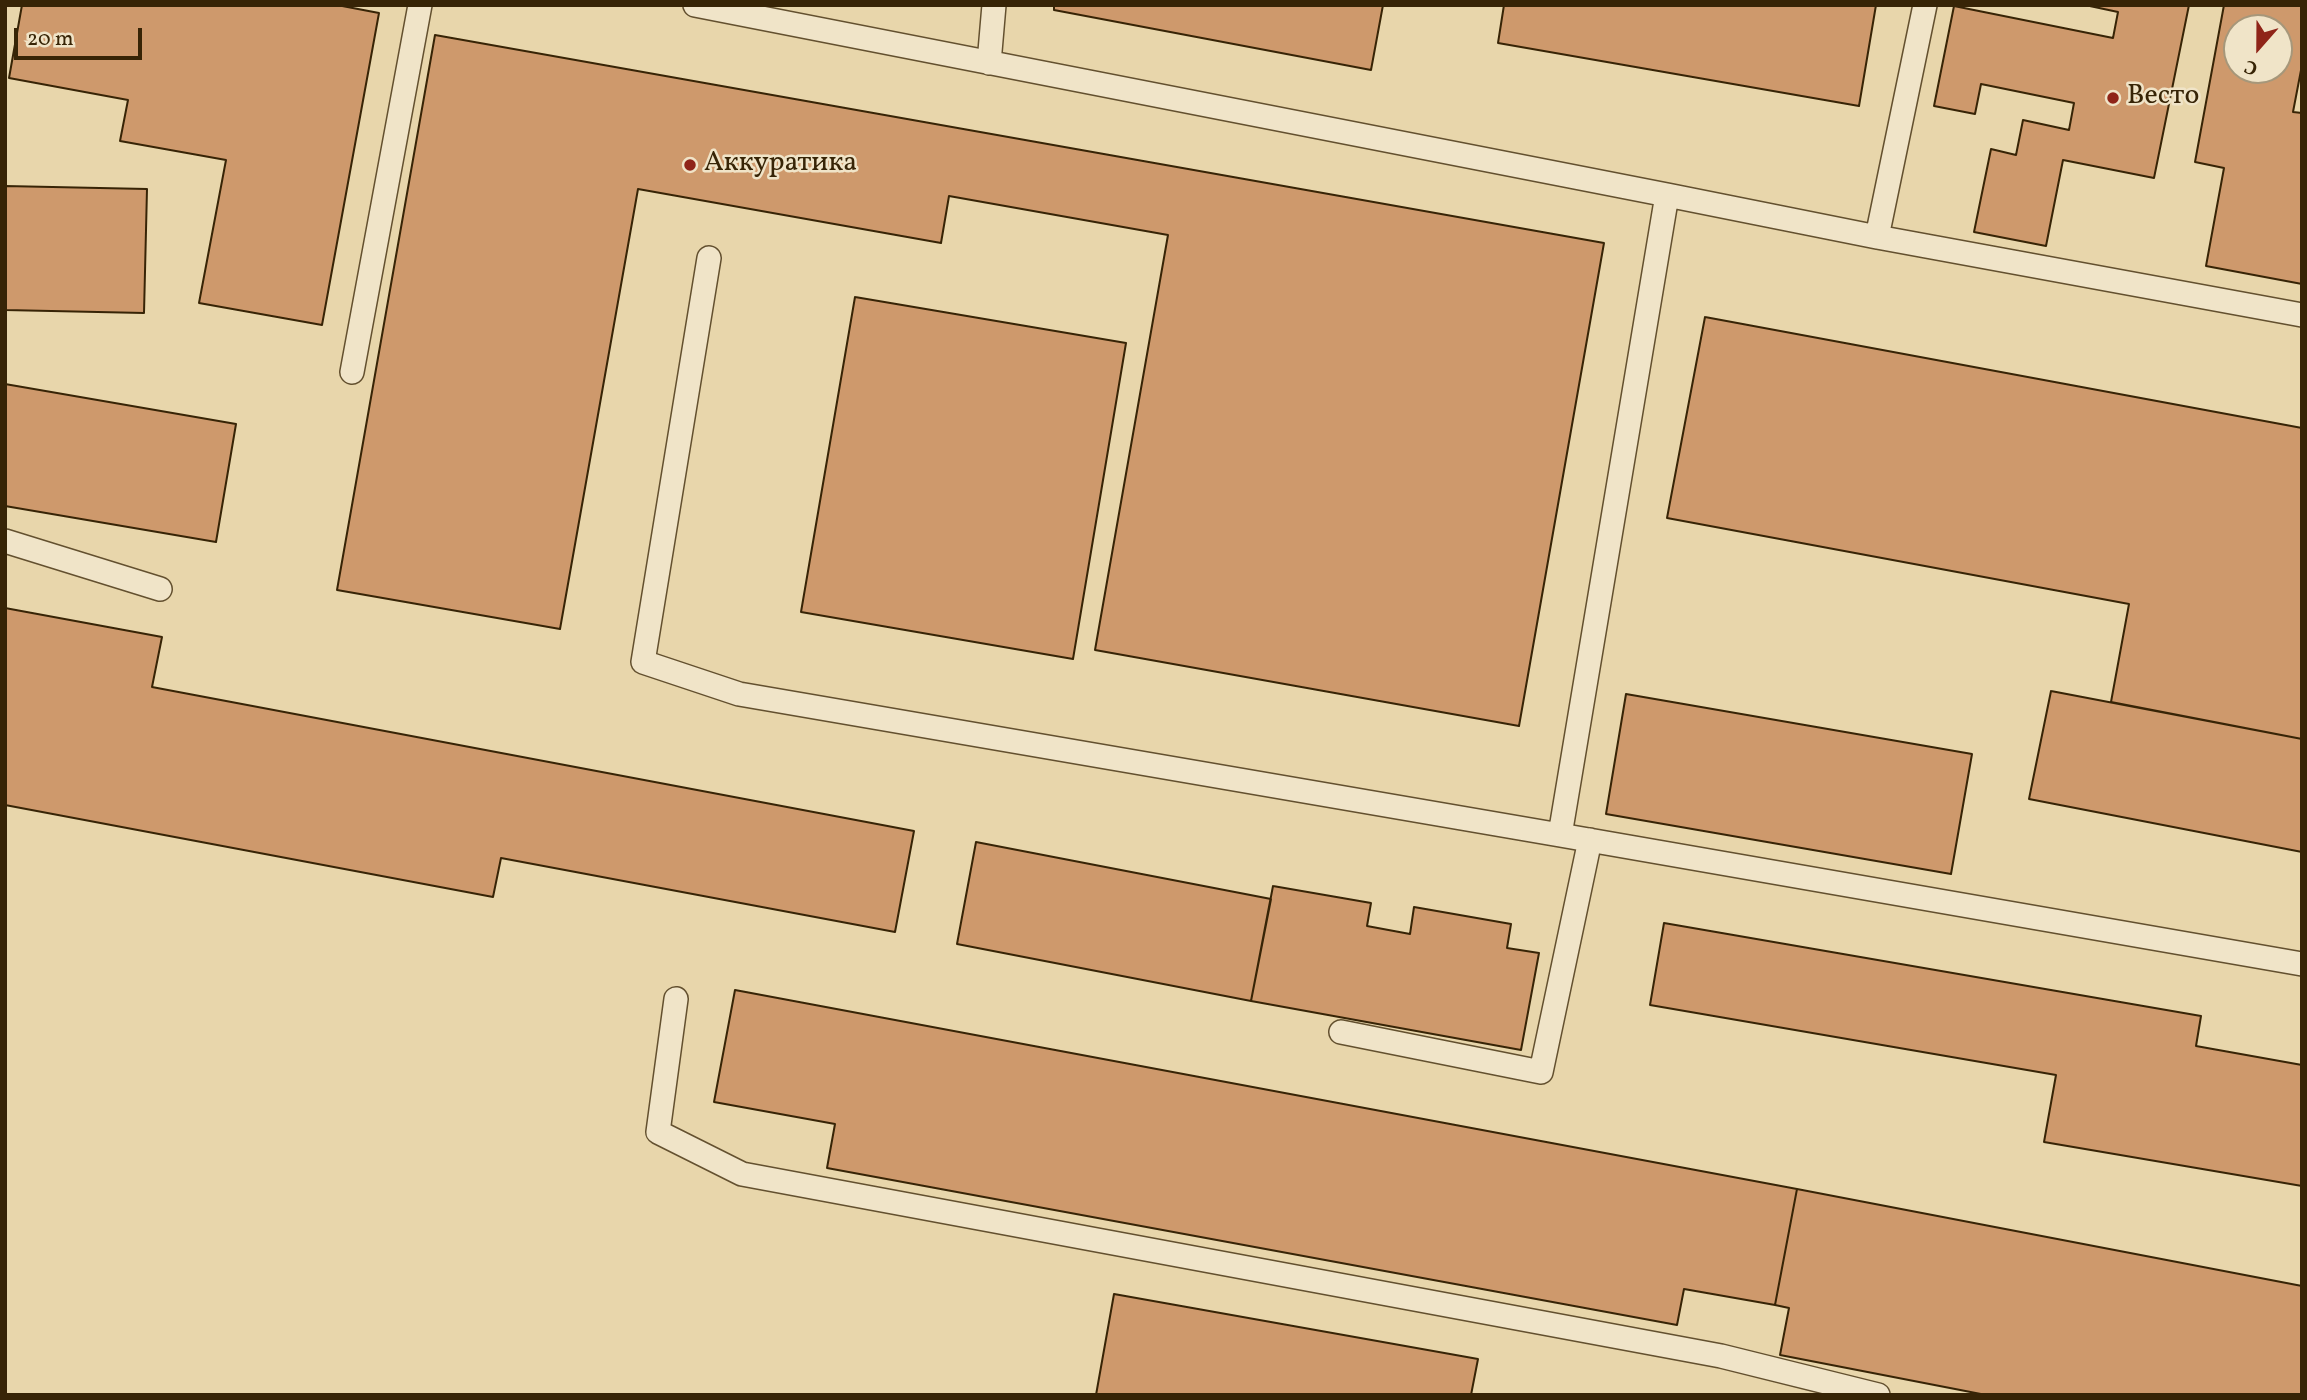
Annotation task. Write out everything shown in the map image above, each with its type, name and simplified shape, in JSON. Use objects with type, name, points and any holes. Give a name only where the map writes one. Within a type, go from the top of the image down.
[{"type":"lane","points":[[352,372],[420,5]]},
{"type":"lane","points":[[695,5],[1877,237],[2302,315]]},
{"type":"lane","points":[[989,63],[994,5]]},
{"type":"lane","points":[[1877,237],[1925,5]]},
{"type":"lane","points":[[1560,835],[1667,195]]},
{"type":"lane","points":[[709,258],[643,662],[740,694],[2302,964]]},
{"type":"lane","points":[[5,541],[160,589]]},
{"type":"lane","points":[[1341,1032],[1541,1072],[1590,840]]},
{"type":"lane","points":[[676,999],[658,1132],[742,1174],[1721,1356],[1878,1395]]},
{"type":"building","points":[[22,5],[337,5],[379,13],[322,325],[199,303],[226,160],[120,141],[128,100],[9,78]]},
{"type":"building","points":[[1054,5],[1383,5],[1371,70],[1054,10]]},
{"type":"building","points":[[1504,5],[1876,5],[1859,106],[1498,43]]},
{"type":"building","points":[[2085,5],[2189,5],[2154,178],[2063,160],[2046,246],[1974,232],[1991,149],[2016,155],[2023,120],[2069,130],[2074,103],[1981,84],[1975,114],[1934,106],[1954,6],[2113,38],[2118,12]]},
{"type":"building","points":[[2224,5],[2302,5],[2302,65],[2293,112],[2302,113],[2302,284],[2206,266],[2224,168],[2195,162]]},
{"type":"building","points":[[435,35],[1604,243],[1519,726],[1095,650],[1168,235],[949,196],[941,243],[638,189],[560,629],[337,590]]},
{"type":"building","points":[[5,186],[147,189],[144,313],[5,310]]},
{"type":"building","points":[[855,297],[1126,343],[1073,659],[801,612]]},
{"type":"building","points":[[1705,317],[2302,428],[2302,739],[2111,702],[2129,604],[1667,518]]},
{"type":"building","points":[[5,384],[236,424],[216,542],[5,506]]},
{"type":"building","points":[[5,608],[162,637],[152,687],[914,831],[895,932],[501,858],[493,897],[5,805]]},
{"type":"building","points":[[2051,691],[2302,739],[2302,852],[2029,799]]},
{"type":"building","points":[[1626,694],[1972,754],[1951,874],[1606,814]]},
{"type":"building","points":[[976,842],[1271,899],[1251,1001],[957,944]]},
{"type":"building","points":[[1273,886],[1371,903],[1367,926],[1410,934],[1414,907],[1511,924],[1507,948],[1539,953],[1521,1050],[1251,1001]]},
{"type":"building","points":[[1664,923],[2201,1016],[2196,1046],[2302,1065],[2302,1186],[2044,1142],[2056,1075],[1650,1005]]},
{"type":"building","points":[[735,990],[1797,1189],[1775,1305],[1684,1289],[1677,1325],[827,1168],[835,1124],[714,1102]]},
{"type":"building","points":[[1797,1189],[2302,1286],[2302,1395],[1986,1395],[1780,1355],[1789,1308],[1775,1305]]},
{"type":"building","points":[[1114,1294],[1478,1359],[1471,1395],[1096,1395]]},
{"type":"place","name":"Весто","points":[[2113,98]]},
{"type":"place","name":"Аккуратика","points":[[690,165]]}]
